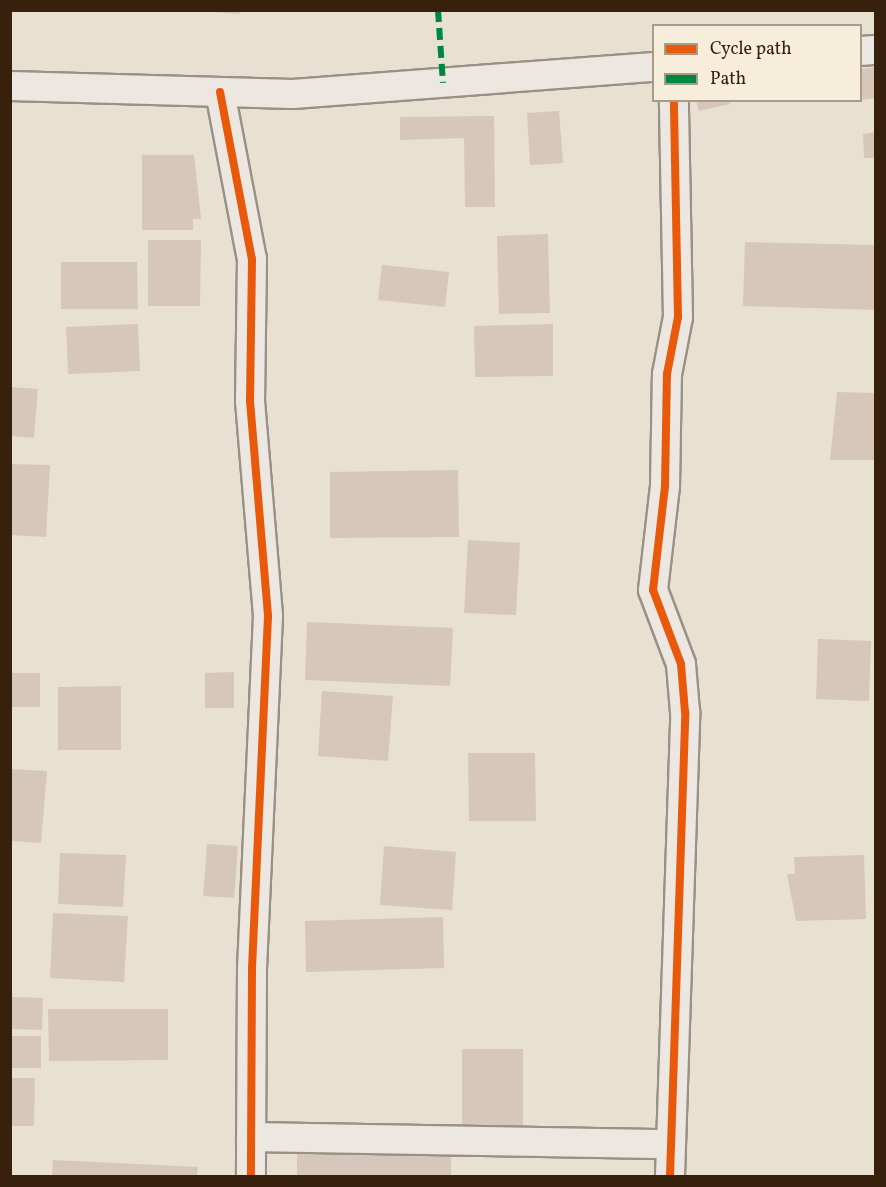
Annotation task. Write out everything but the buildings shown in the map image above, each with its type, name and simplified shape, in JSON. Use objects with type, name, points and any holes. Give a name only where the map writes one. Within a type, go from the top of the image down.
[{"type":"street","points":[[10,86],[293,94],[652,67]]},
{"type":"street","points":[[220,92],[252,259],[250,401],[268,616],[252,969],[251,1176]]},
{"type":"street","points":[[669,1176],[685,712],[681,663],[653,590],[665,486],[667,374],[678,317],[674,102]]},
{"type":"street","points":[[251,1137],[671,1144]]},
{"type":"marked path","points":[[438,10],[443,83]]},
{"type":"cycle path","points":[[220,92],[252,259],[250,401],[268,616],[252,969],[251,1176]]},
{"type":"cycle path","points":[[670,1176],[685,712],[681,664],[653,590],[665,486],[667,374],[678,317],[674,102]]}]
